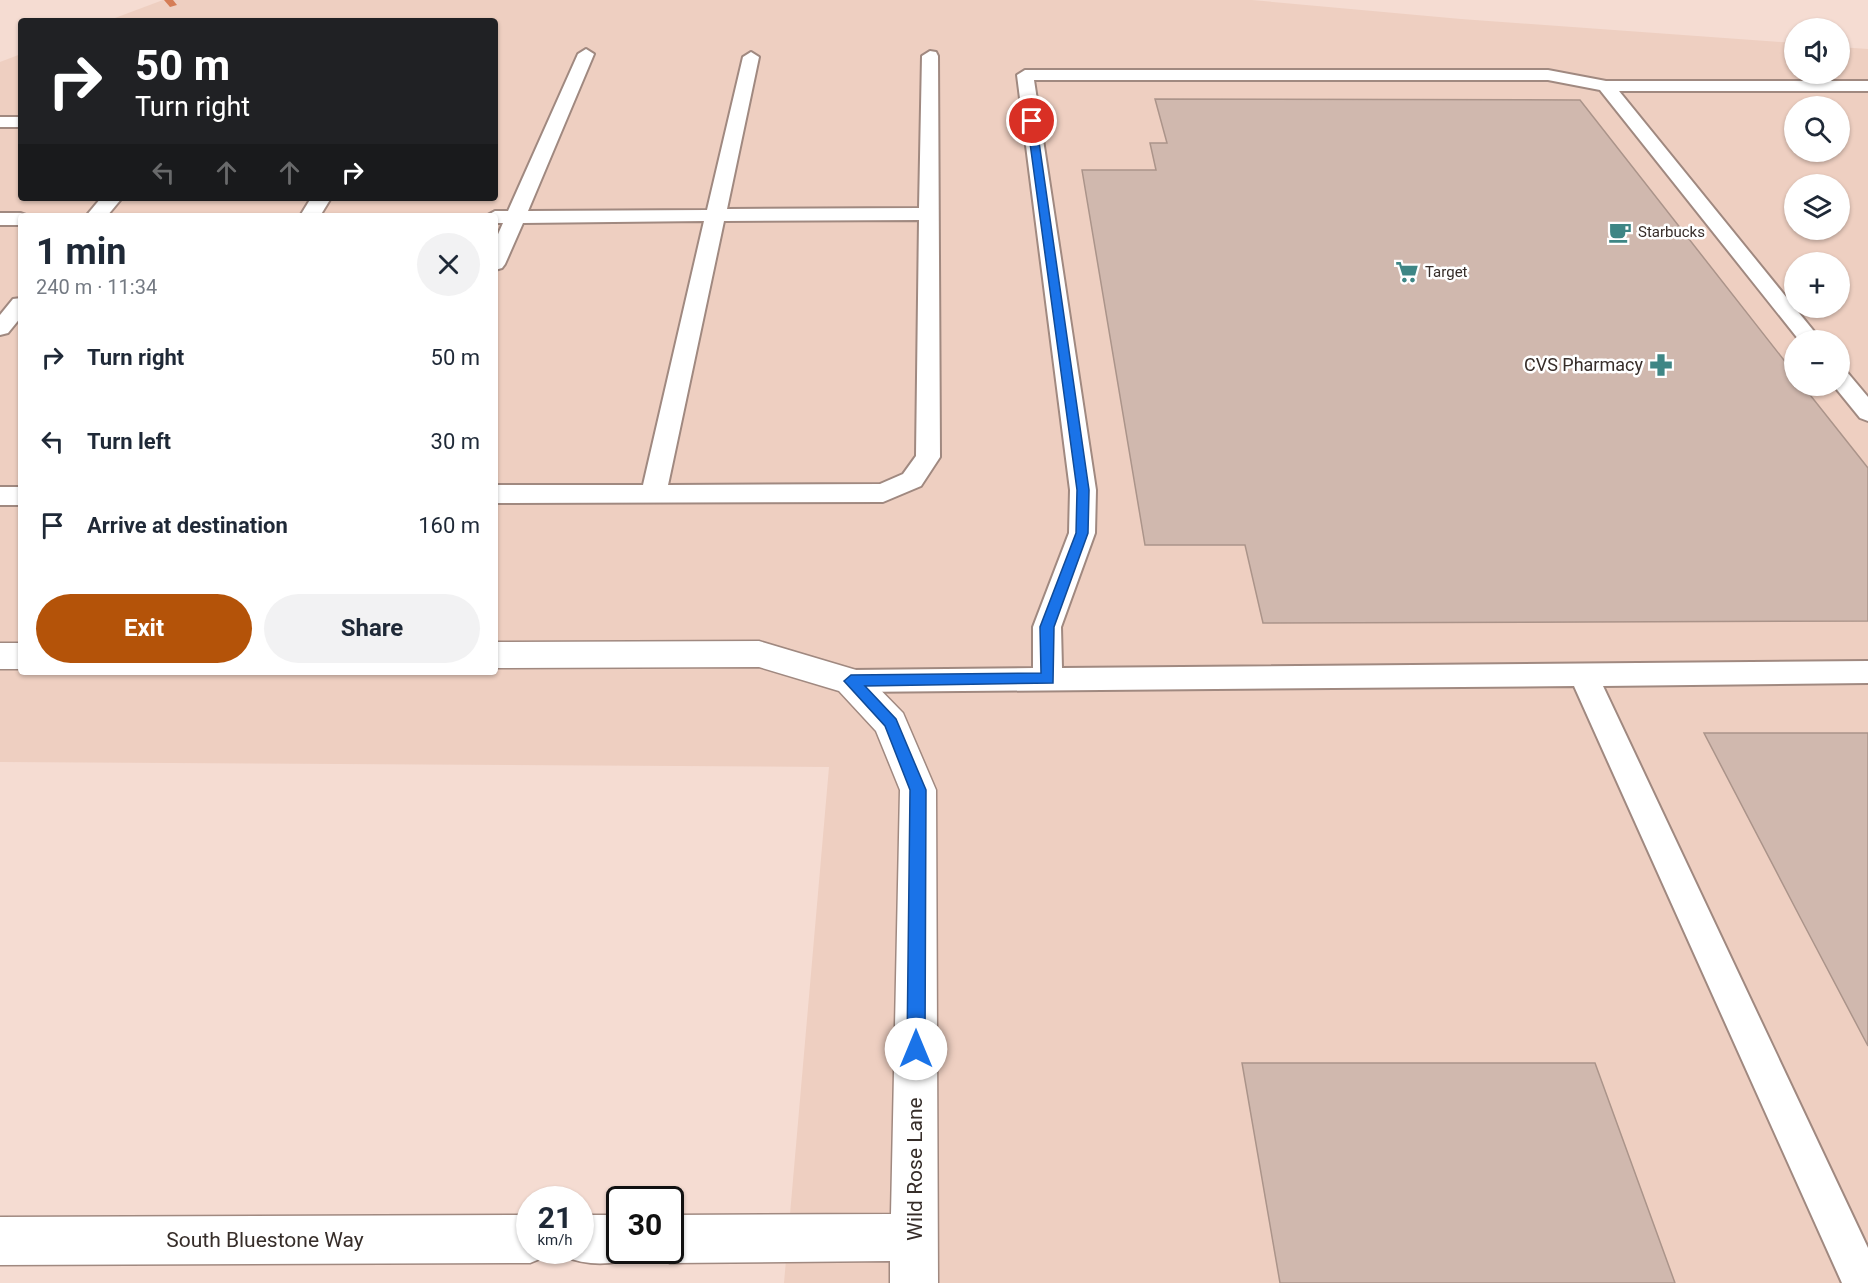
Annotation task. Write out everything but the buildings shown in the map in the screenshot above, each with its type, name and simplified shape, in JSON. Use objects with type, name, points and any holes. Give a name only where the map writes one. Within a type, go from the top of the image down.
[{"type":"street","points":[[498,655],[759,654],[851,681]]},
{"type":"street","points":[[0,656],[18,656]]},
{"type":"street","name":"Wild Rose Lane","points":[[851,681],[891,723],[918,790],[914,1283]]},
{"type":"street","points":[[684,1239],[915,1238]]},
{"type":"street","name":"South Bluestone Way","points":[[0,1241],[516,1239]]},
{"type":"lane","points":[[498,257],[586,54]]},
{"type":"lane","points":[[498,494],[883,493],[912,480],[928,457],[930,56]]},
{"type":"lane","points":[[654,493],[751,57]]},
{"type":"lane","points":[[1048,679],[1047,627],[1082,533],[1083,490],[1025,75],[1548,75],[1606,86],[1868,86]]},
{"type":"lane","points":[[1606,86],[1802,330]]},
{"type":"lane","points":[[0,122],[18,122]]},
{"type":"lane","points":[[99,213],[109,201]]},
{"type":"lane","points":[[498,217],[929,214]]},
{"type":"lane","points":[[0,219],[18,219]]},
{"type":"lane","points":[[0,328],[18,307]]},
{"type":"lane","points":[[1850,391],[1868,413]]},
{"type":"lane","points":[[0,496],[18,496]]},
{"type":"lane","points":[[851,681],[1868,672]]},
{"type":"lane","points":[[1583,674],[1863,1283]]},
{"type":"shaded area","points":[[163,0],[1252,0],[1461,19],[1784,42],[1784,84],[1850,84],[1850,48],[1868,49],[1868,1283],[784,1283],[829,767],[0,762],[0,62],[18,55],[18,201],[498,201],[498,18],[115,18]]},
{"type":"waterway","points":[[168,0],[173,5]]},
{"type":"place","name":"Starbucks","points":[[1620,232]]},
{"type":"place","name":"Target","points":[[1407,272]]},
{"type":"place","name":"CVS Pharmacy","points":[[1661,365]]},
{"type":"route","points":[[916,1049],[918,790],[891,723],[851,681],[1048,679],[1047,627],[1082,533],[1083,490],[1032,121]]}]
